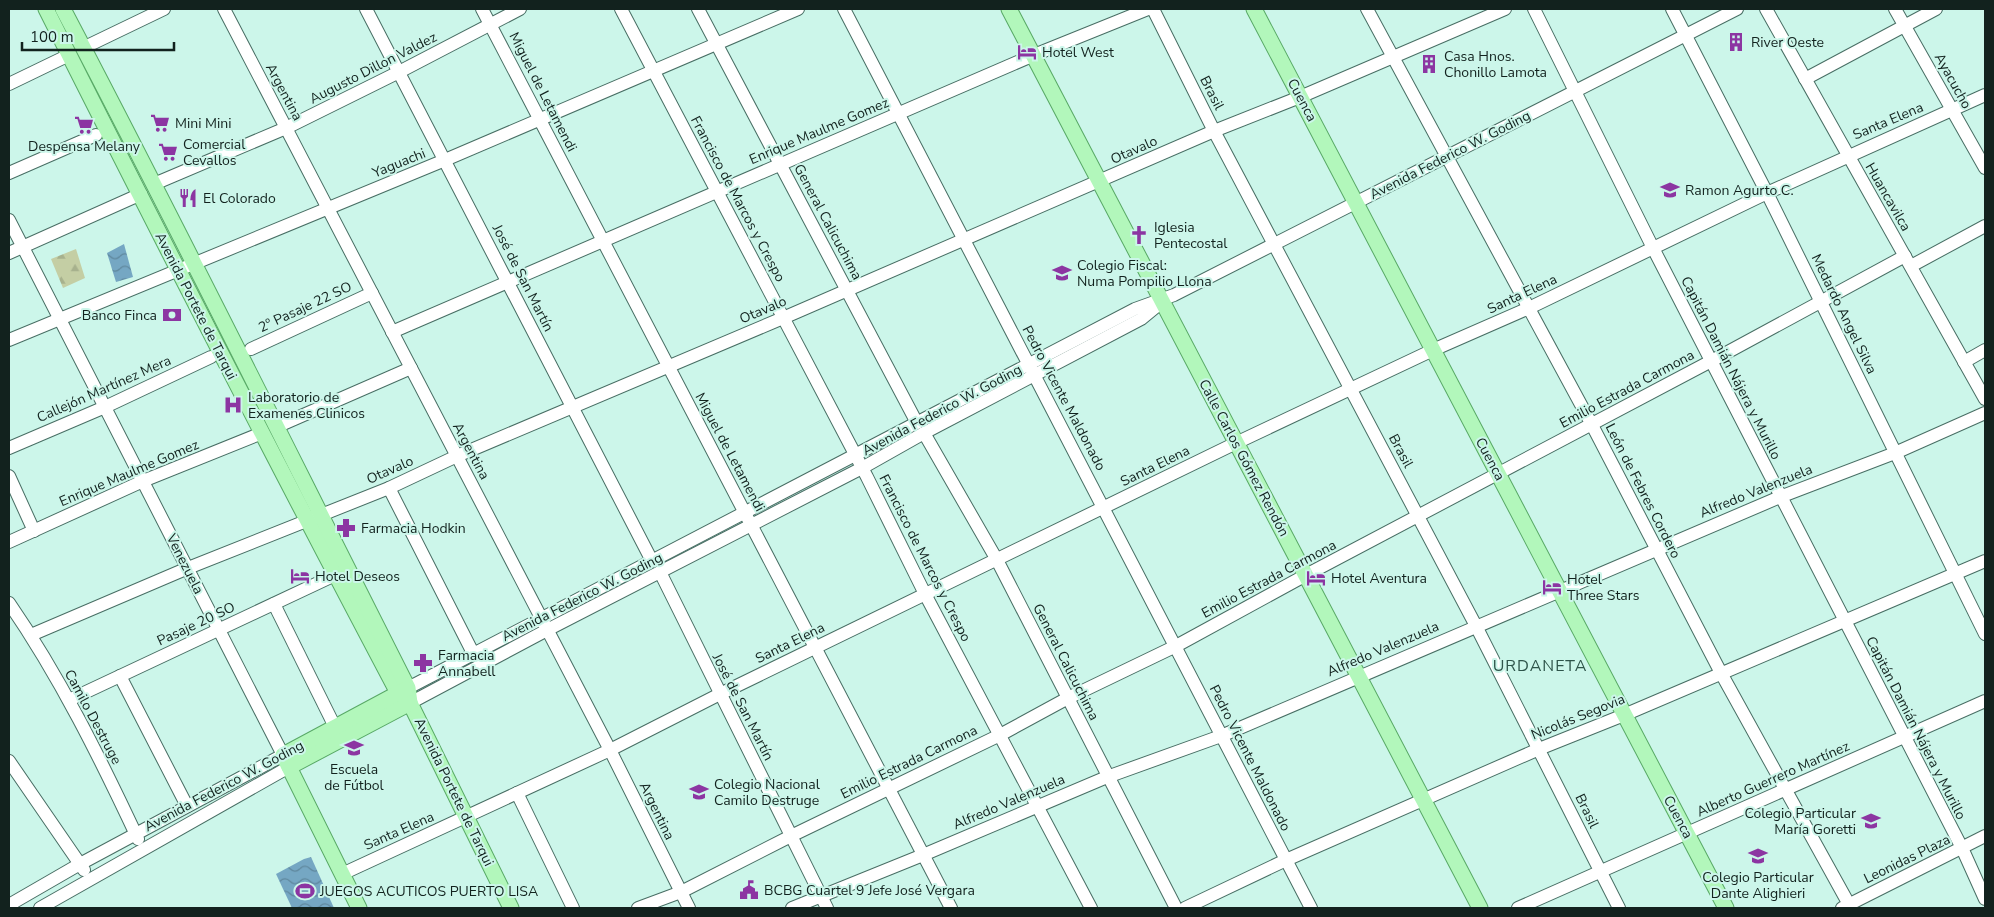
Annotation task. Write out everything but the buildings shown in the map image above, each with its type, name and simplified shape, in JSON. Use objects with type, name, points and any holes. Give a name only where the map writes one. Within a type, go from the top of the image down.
[{"type":"main road","name":"Avenida Portete de Tarqui","points":[[46,9],[141,194],[177,270],[269,430],[410,703],[511,908]]},
{"type":"main road","name":"Avenida Portete de Tarqui","points":[[63,9],[193,263],[269,430]]},
{"type":"main road","name":"Calle Carlos Gómez Rendón","points":[[1009,9],[1480,908]]},
{"type":"main road","name":"Cuenca","points":[[1254,9],[1726,908]]},
{"type":"main road","name":"Avenida Portete de Tarqui","points":[[314,517],[335,575],[403,690]]},
{"type":"main road","name":"Avenida Federico W. Goding","points":[[286,761],[335,727],[403,690]]},
{"type":"main road","name":"Avenida Federico W. Goding","points":[[286,761],[410,703]]},
{"type":"main road","name":"Venezuela","points":[[286,761],[359,908]]},
{"type":"street","points":[[83,48],[164,9]]},
{"type":"street","name":"Argentina","points":[[224,9],[610,750],[689,908]]},
{"type":"street","name":"José de San Martín","points":[[366,9],[652,560]]},
{"type":"street","name":"Miguel de Letamendi","points":[[482,9],[951,908]]},
{"type":"street","name":"Augusto Dillon Valdez","points":[[154,184],[286,128],[520,9]]},
{"type":"street","name":"Francisco de Marcos y Crespo","points":[[621,9],[856,456],[924,594],[1091,908]]},
{"type":"street","name":"General Calicuchima","points":[[698,9],[921,428],[996,560],[1176,908]]},
{"type":"street","name":"Yaguachi","points":[[9,340],[445,160],[798,9]]},
{"type":"street","name":"Pedro Vicente Maldonado","points":[[844,9],[1311,908]]},
{"type":"street","name":"Enrique Maulme Gomez","points":[[392,332],[898,113],[1148,9]]},
{"type":"street","name":"Brasil","points":[[1153,9],[1214,131],[1476,626],[1619,908]]},
{"type":"street","name":"León de Febres Cordero","points":[[1367,9],[1592,425],[1721,673],[1786,790],[1847,907]]},
{"type":"street","name":"Otavalo","points":[[31,635],[188,568],[389,488],[457,456],[1100,182],[1214,131],[1300,97],[1505,9]]},
{"type":"street","name":"Capitán Damián Nájera y Murillo","points":[[1534,9],[1653,248],[1903,737],[1962,848],[1985,899]]},
{"type":"street","name":"Medardo Angel Silva","points":[[1672,9],[1767,193],[1985,634]]},
{"type":"street","name":"Avenida Federico W. Goding","points":[[410,703],[660,572],[856,456],[921,428],[1032,370],[1135,309],[1162,301],[1738,9]]},
{"type":"street","name":"Huancavilca","points":[[1766,9],[1985,399]]},
{"type":"street","name":"Ayacucho","points":[[1895,9],[1985,168]]},
{"type":"street","points":[[1806,79],[1936,9]]},
{"type":"street","points":[[9,84],[69,55]]},
{"type":"street","name":"Santa Elena","points":[[342,874],[610,750],[720,694],[1236,443],[1352,390],[1433,350],[1529,308],[1767,193],[1985,95]]},
{"type":"street","points":[[9,173],[96,135]]},
{"type":"street","points":[[9,253],[141,194]]},
{"type":"street","name":"Venezuela","points":[[9,220],[286,761]]},
{"type":"street","name":"Emilio Estrada Carmona","points":[[638,908],[681,892],[1176,646],[1821,301],[1985,226]]},
{"type":"street","name":"2º Pasaje 22 SO","points":[[252,349],[372,293]]},
{"type":"street","points":[[1964,362],[1985,350]]},
{"type":"street","name":"Callejón Martínez Mera","points":[[9,448],[105,407],[211,357]]},
{"type":"street","name":"Enrique Maulme Gomez","points":[[9,542],[143,482],[411,368]]},
{"type":"street","name":"Alfredo Valenzuela","points":[[792,908],[1107,777],[1221,736],[1780,496],[1894,453],[1985,413]]},
{"type":"street","name":"Avenida Federico W. Goding","points":[[403,690],[652,560],[862,468],[921,428]]},
{"type":"street","points":[[9,476],[34,531]]},
{"type":"street","points":[[389,488],[473,653]]},
{"type":"street","name":"Nicolás Segovia","points":[[1185,908],[1286,860],[1539,749],[1624,715],[1985,561]]},
{"type":"street","name":"José de San Martín","points":[[660,572],[827,908]]},
{"type":"street","name":"Pasaje 20 SO","points":[[69,700],[335,575]]},
{"type":"street","name":"Camilo Destruge","points":[[9,603],[31,635],[69,700],[142,849]]},
{"type":"street","points":[[274,604],[335,727]]},
{"type":"street","points":[[120,676],[188,806]]},
{"type":"street","name":"Alberto Guerrero Martínez","points":[[1518,908],[1985,701]]},
{"type":"street","points":[[9,761],[90,879]]},
{"type":"street","name":"Avenida Federico W. Goding","points":[[12,903],[188,806],[286,761]]},
{"type":"street","name":"Avenida Federico W. Goding","points":[[45,907],[286,761]]},
{"type":"street","points":[[517,793],[573,908]]},
{"type":"street","name":"Leonidas Plaza","points":[[1847,907],[1985,836]]},
{"type":"street","points":[[38,889],[45,907]]},
{"type":"green space","points":[[76,249],[85,278],[63,288],[51,259]]},
{"type":"water","points":[[124,244],[133,277],[116,282],[107,253]]},
{"type":"water","name":"JUEGOS ACUTICOS PUERTO LISA","points":[[311,857],[334,908],[292,908],[276,874]]},
{"type":"place","name":"River Oeste","points":[[1736,42]]},
{"type":"place","name":"Hotel West","points":[[1027,52]]},
{"type":"place","name":"Casa Hnos. Chonillo Lamota","points":[[1429,64]]},
{"type":"place","name":"Mini Mini","points":[[160,123]]},
{"type":"place","name":"Despensa Melany","points":[[84,125]]},
{"type":"place","name":"Comercial Cevallos","points":[[168,152]]},
{"type":"place","name":"Ramon Agurto C.","points":[[1670,190]]},
{"type":"place","name":"El Colorado","points":[[188,198]]},
{"type":"place","name":"Iglesia Pentecostal","points":[[1139,235]]},
{"type":"place","name":"Colegio Fiscal: Numa Pompilio Llona","points":[[1062,273]]},
{"type":"place","name":"Banco Finca","points":[[172,315]]},
{"type":"place","name":"Laboratorio de Examenes Clinicos","points":[[233,405]]},
{"type":"place","name":"Farmacia Hodkin","points":[[346,528]]},
{"type":"place","name":"Hotel Deseos","points":[[300,576]]},
{"type":"place","name":"Hotel Aventura","points":[[1316,578]]},
{"type":"place","name":"Hotel Three Stars","points":[[1552,587]]},
{"type":"place","name":"Farmacia Annabell","points":[[423,663]]},
{"type":"place","name":"Escuela de Fútbol","points":[[354,748]]},
{"type":"place","name":"Colegio Nacional Camilo Destruge","points":[[699,792]]},
{"type":"place","name":"Colegio Particular María Goretti","points":[[1871,821]]},
{"type":"place","name":"Colegio Particular Dante Alighieri","points":[[1758,856]]},
{"type":"place","name":"BCBG Cuartel 9 Jefe José Vergara","points":[[749,890]]},
{"type":"place","name":"JUEGOS ACUTICOS PUERTO LISA","points":[[305,891]]},
{"type":"district","name":"URDANETA","points":[[1540,666]]}]
